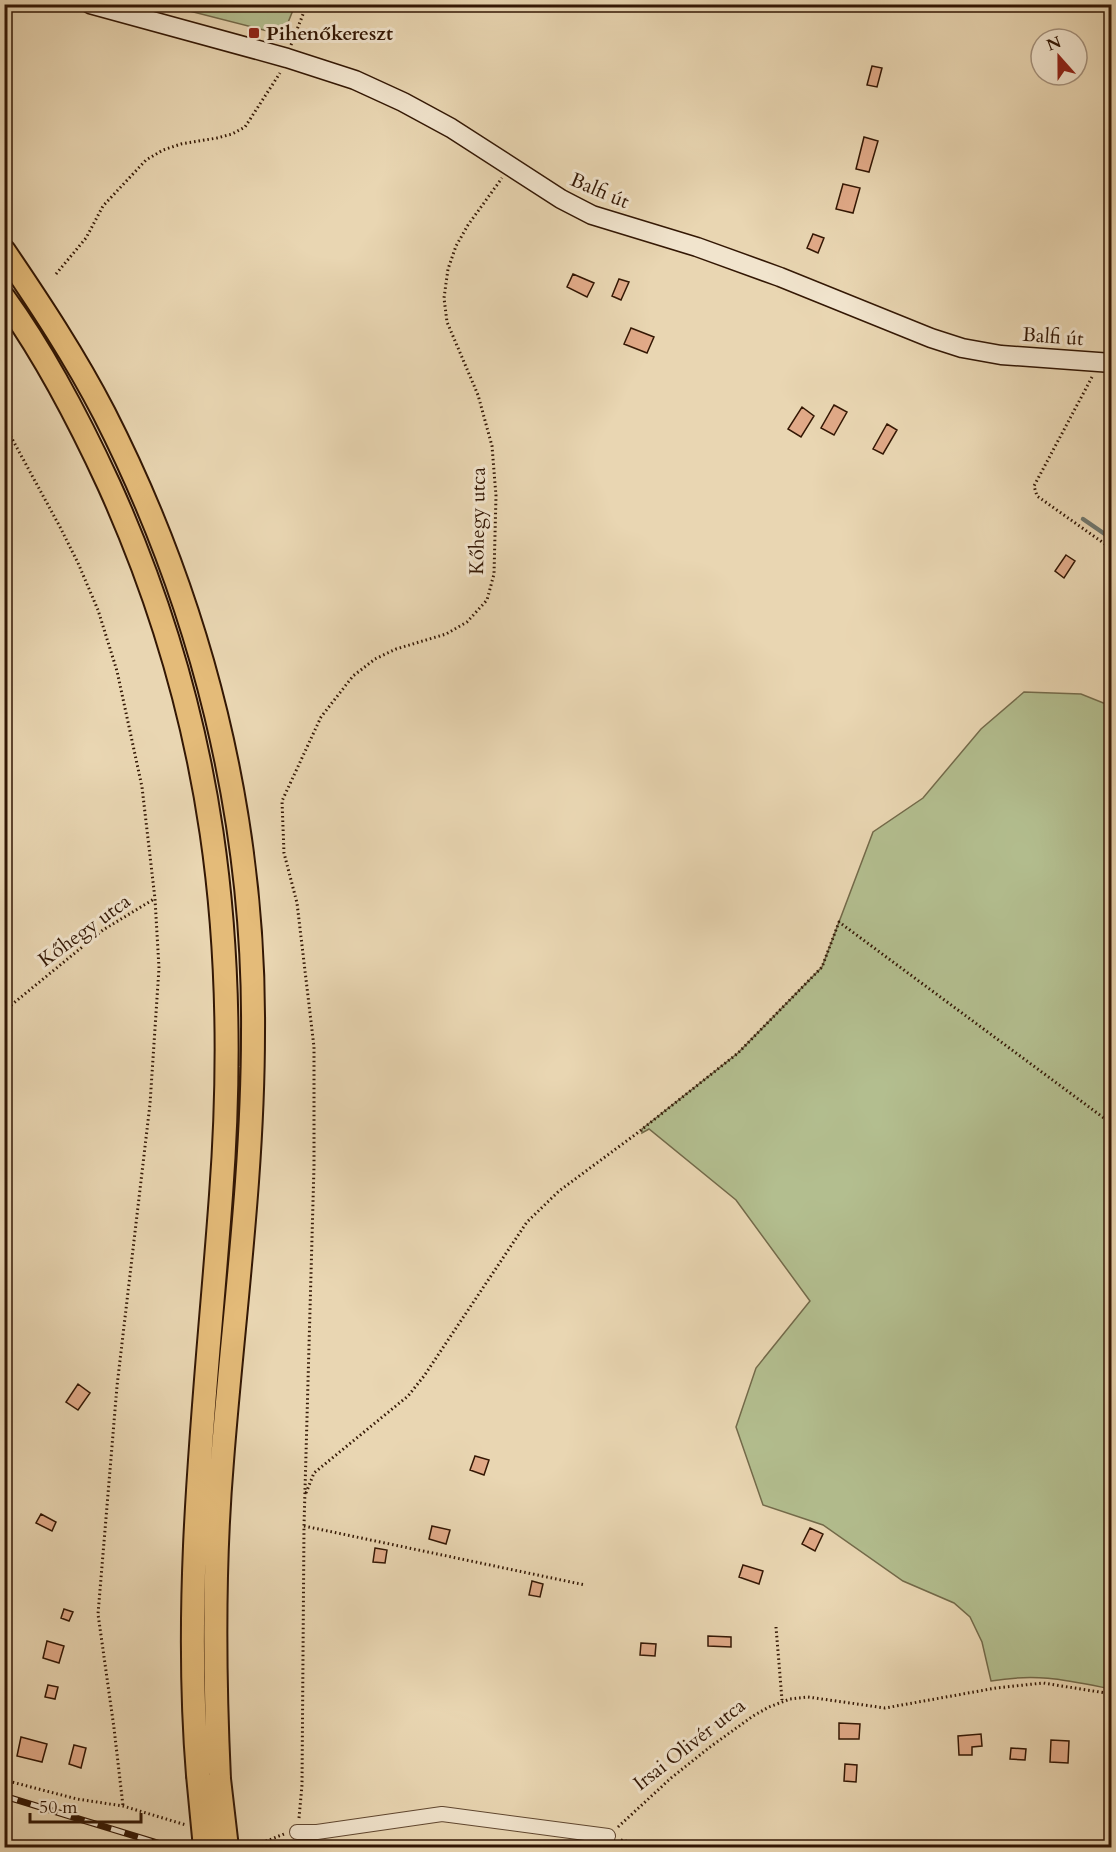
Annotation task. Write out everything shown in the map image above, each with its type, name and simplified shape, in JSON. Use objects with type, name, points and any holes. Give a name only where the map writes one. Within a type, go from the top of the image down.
[{"type":"highway","points":[[4,251],[63,340],[102,410],[156,528],[192,627],[218,723],[236,809],[244,867],[253,967],[252,1085],[222,1466],[216,1568],[215,1681],[205,1848]]},
{"type":"highway","points":[[4,298],[56,380],[92,448],[132,536],[166,632],[185,697],[202,774],[217,862],[226,965],[227,1053],[222,1193],[195,1528],[192,1709],[208,1777],[233,1844]]},
{"type":"main road","name":"Balfi út","points":[[90,4],[286,58],[355,80],[451,128],[561,199],[592,215],[708,251],[780,277],[931,338],[962,348],[1001,355],[1106,362]]},
{"type":"street","points":[[297,1832],[317,1832],[442,1814],[608,1836]]},
{"type":"path","points":[[56,274],[86,238],[103,206],[146,160],[163,150],[181,144],[217,138],[245,127],[281,71],[307,4]]},
{"type":"path","name":"Kőhegy utca","points":[[304,1501],[314,1166],[314,1047],[297,903],[284,853],[282,801],[321,717],[352,676],[396,649],[446,634],[467,622],[487,600],[494,574],[493,538],[496,496],[492,446],[478,395],[447,322],[444,298],[448,269],[456,246],[468,225],[510,166]]},
{"type":"path","points":[[1106,362],[1034,486],[1037,496],[1112,549]]},
{"type":"path","points":[[4,424],[55,517],[98,610],[117,671],[142,787],[155,898],[159,969],[150,1104],[117,1386],[98,1614],[123,1806]]},
{"type":"path","name":"Kőhegy utca","points":[[4,1011],[103,930],[155,898]]},
{"type":"path","points":[[233,1844],[259,1844],[284,1834],[297,1832],[302,1785],[304,1501],[314,1473],[388,1413],[413,1389],[527,1222],[559,1191],[636,1134],[738,1053],[822,967],[839,922],[1112,1124]]},
{"type":"path","points":[[304,1526],[585,1585]]},
{"type":"path","points":[[776,1627],[782,1701]]},
{"type":"path","name":"Irsai Olivér utca","points":[[608,1836],[702,1753],[753,1716],[782,1701],[808,1697],[873,1707],[897,1707],[996,1688],[1043,1683],[1112,1694]]},
{"type":"path","points":[[4,1780],[77,1799],[123,1806],[186,1825]]},
{"type":"path","points":[[608,1836],[654,1848]]},
{"type":"green space","points":[[295,4],[283,35],[166,5]]},
{"type":"green space","points":[[1024,692],[1081,694],[1111,706],[1111,1689],[1066,1680],[1038,1678],[991,1681],[982,1642],[970,1617],[954,1603],[903,1581],[823,1525],[763,1505],[736,1427],[756,1368],[810,1301],[736,1200],[649,1129],[642,1133],[642,1129],[738,1053],[822,967],[873,832],[923,798],[981,729]]},
{"type":"building","points":[[872,66],[882,68],[877,87],[867,85]]},
{"type":"building","points":[[864,137],[878,141],[869,172],[856,169]]},
{"type":"building","points":[[843,184],[860,188],[853,213],[836,209]]},
{"type":"building","points":[[813,234],[824,238],[818,253],[807,248]]},
{"type":"building","points":[[573,274],[594,283],[587,297],[567,287]]},
{"type":"building","points":[[619,279],[629,282],[621,300],[612,296]]},
{"type":"building","points":[[631,328],[654,337],[647,353],[624,344]]},
{"type":"building","points":[[834,405],[847,412],[834,435],[821,428]]},
{"type":"building","points":[[802,407],[814,416],[801,437],[788,429]]},
{"type":"building","points":[[887,424],[897,430],[883,454],[873,449]]},
{"type":"building","points":[[1066,555],[1075,561],[1064,578],[1055,571]]},
{"type":"building","points":[[78,1384],[90,1393],[78,1410],[66,1402]]},
{"type":"building","points":[[475,1456],[489,1460],[484,1475],[470,1470]]},
{"type":"building","points":[[41,1514],[56,1522],[52,1531],[36,1523]]},
{"type":"building","points":[[432,1526],[450,1530],[446,1544],[429,1539]]},
{"type":"building","points":[[810,1528],[823,1534],[815,1551],[802,1544]]},
{"type":"building","points":[[375,1548],[387,1550],[385,1563],[373,1562]]},
{"type":"building","points":[[743,1565],[763,1571],[759,1584],[739,1577]]},
{"type":"building","points":[[532,1581],[543,1584],[540,1597],[529,1595]]},
{"type":"building","points":[[64,1609],[73,1612],[69,1621],[61,1618]]},
{"type":"building","points":[[708,1636],[731,1637],[731,1647],[708,1646]]},
{"type":"building","points":[[47,1641],[64,1646],[59,1663],[43,1658]]},
{"type":"building","points":[[641,1643],[656,1644],[655,1656],[640,1655]]},
{"type":"building","points":[[48,1685],[58,1687],[55,1699],[45,1697]]},
{"type":"building","points":[[839,1723],[860,1724],[859,1739],[839,1739]]},
{"type":"building","points":[[981,1734],[982,1746],[972,1747],[972,1755],[959,1755],[958,1736]]},
{"type":"building","points":[[21,1737],[47,1744],[42,1762],[17,1756]]},
{"type":"building","points":[[1051,1740],[1069,1741],[1068,1763],[1050,1762]]},
{"type":"building","points":[[74,1745],[86,1748],[81,1768],[69,1764]]},
{"type":"building","points":[[1011,1748],[1026,1749],[1025,1760],[1010,1759]]},
{"type":"building","points":[[845,1764],[857,1765],[856,1782],[844,1781]]},
{"type":"waterway","points":[[1083,519],[1112,539]]},
{"type":"railway","points":[[4,1796],[174,1848]]},
{"type":"place","name":"Pihenőkereszt","points":[[254,33]]}]
